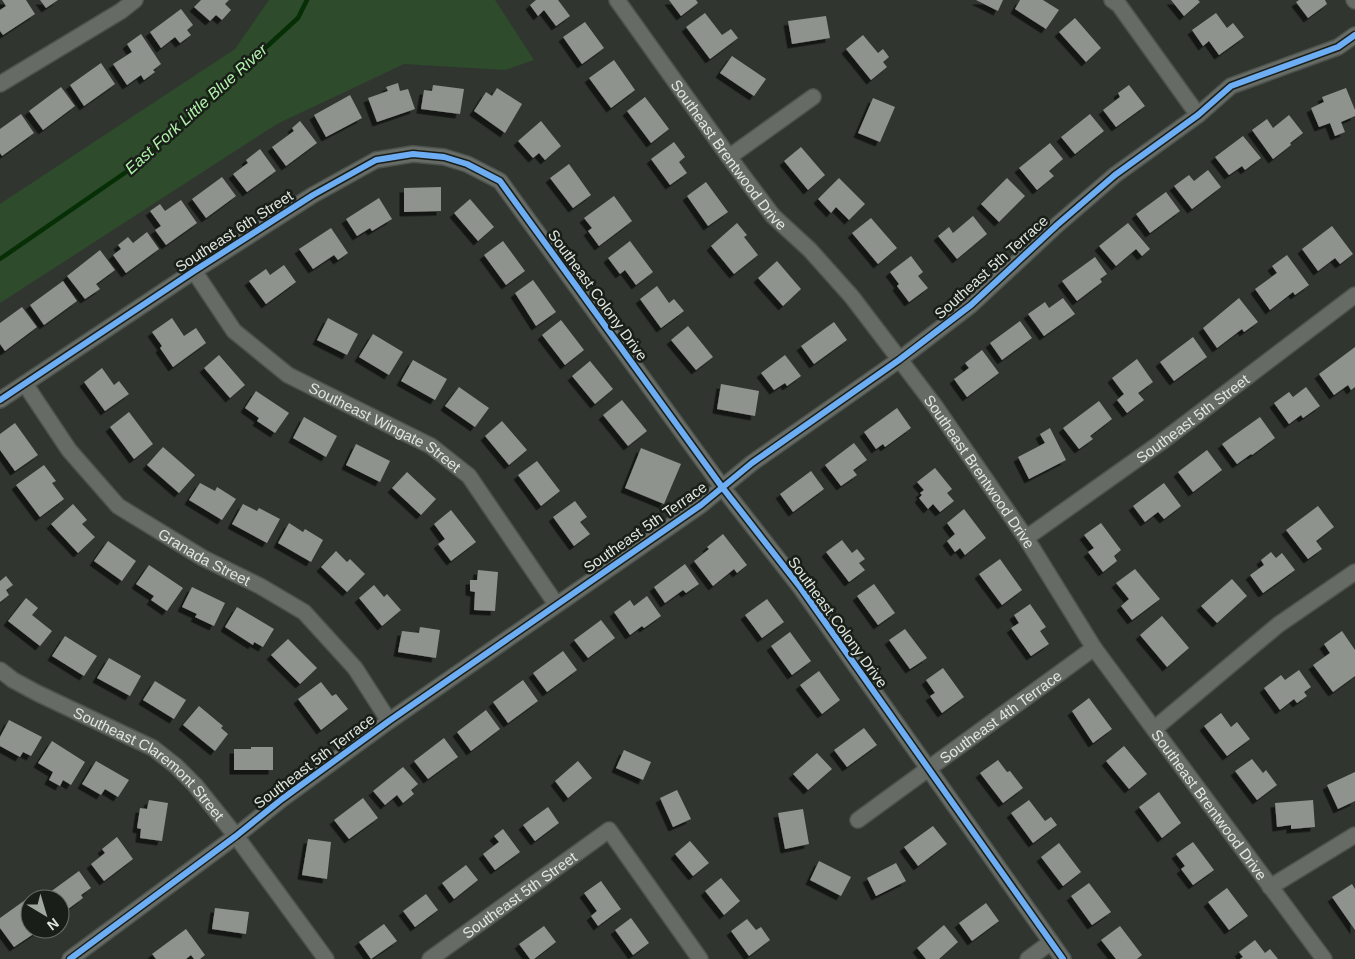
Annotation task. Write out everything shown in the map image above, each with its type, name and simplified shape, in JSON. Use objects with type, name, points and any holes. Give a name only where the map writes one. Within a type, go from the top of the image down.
[{"type":"street","points":[[0,84],[120,12],[135,0]]},
{"type":"street","name":"Southeast Brentwood Drive","points":[[617,0],[773,216],[810,250],[852,297],[935,406],[1026,538],[1094,648],[1324,959]]},
{"type":"street","points":[[1112,0],[1119,5],[1198,115]]},
{"type":"street","name":"Southeast 5th Terrace","points":[[70,959],[389,721],[701,504],[752,463],[900,360],[971,305],[1057,225],[1115,175],[1198,115],[1231,86],[1338,47],[1355,35]]},
{"type":"street","points":[[729,157],[813,96]]},
{"type":"street","name":"Southeast 6th Street","points":[[0,400],[194,271],[313,195],[376,160],[413,154],[444,157],[467,164],[500,181]]},
{"type":"street","name":"Southeast Colony Drive","points":[[500,181],[722,487],[800,587],[1063,959]]},
{"type":"street","name":"Southeast Wingate Street","points":[[194,271],[234,331],[288,375],[431,446],[469,476],[556,604]]},
{"type":"street","name":"Southeast 5th Street","points":[[1026,538],[1160,443],[1355,295]]},
{"type":"street","name":"Granada Street","points":[[25,384],[69,450],[118,506],[203,558],[260,586],[304,612],[355,668],[389,721]]},
{"type":"street","points":[[1154,729],[1278,625],[1355,572]]},
{"type":"street","name":"Southeast 4th Terrace","points":[[858,820],[1094,648]]},
{"type":"street","name":"Southeast Claremont Street","points":[[0,670],[13,680],[153,748],[176,766],[195,785],[236,836],[326,959]]},
{"type":"street","name":"Southeast 5th Street","points":[[430,959],[609,830],[700,959]]},
{"type":"street","points":[[1270,887],[1355,836]]},
{"type":"street","points":[[1028,959],[1051,942]]},
{"type":"green space","points":[[269,0],[495,0],[534,60],[505,70],[404,64],[277,124],[0,303],[0,204],[235,49]]},
{"type":"building","points":[[2,0],[26,0],[35,14],[3,35],[0,31],[0,10],[6,6]]},
{"type":"building","points":[[40,0],[58,0],[46,8]]},
{"type":"building","points":[[201,0],[229,0],[225,4],[231,10],[222,20],[216,15],[210,21],[194,7]]},
{"type":"building","points":[[536,0],[558,0],[570,16],[556,26],[544,10],[538,16],[530,5]]},
{"type":"building","points":[[669,0],[696,0],[698,3],[681,16]]},
{"type":"building","points":[[976,0],[1003,0],[998,11]]},
{"type":"building","points":[[1020,0],[1043,0],[1059,10],[1046,29],[1015,9]]},
{"type":"building","points":[[1171,0],[1198,0],[1200,2],[1184,16]]},
{"type":"building","points":[[1299,0],[1325,0],[1327,4],[1308,18],[1296,2]]},
{"type":"building","points":[[181,9],[193,25],[187,30],[191,35],[180,43],[175,37],[161,48],[150,32]]},
{"type":"building","points":[[705,13],[722,35],[731,29],[738,38],[710,59],[686,27]]},
{"type":"building","points":[[1216,13],[1227,28],[1233,23],[1244,37],[1219,55],[1209,41],[1203,46],[1192,30]]},
{"type":"building","points":[[826,16],[830,38],[792,44],[788,21]]},
{"type":"building","points":[[1075,18],[1101,48],[1086,62],[1059,32]]},
{"type":"building","points":[[585,22],[604,48],[582,64],[563,37]]},
{"type":"building","points":[[141,34],[161,64],[153,70],[155,72],[144,80],[141,75],[127,85],[113,64],[132,52],[127,44]]},
{"type":"building","points":[[863,35],[878,53],[883,49],[889,57],[883,62],[887,67],[871,80],[846,49]]},
{"type":"building","points":[[732,56],[766,79],[754,96],[720,73]]},
{"type":"building","points":[[614,60],[635,90],[611,108],[589,78]]},
{"type":"building","points":[[101,63],[115,84],[84,106],[70,85]]},
{"type":"building","points":[[398,83],[400,91],[408,89],[415,109],[377,122],[368,98],[388,91],[386,87]]},
{"type":"building","points":[[433,85],[464,89],[460,114],[421,109],[424,90],[432,91]]},
{"type":"building","points":[[1129,85],[1145,106],[1116,127],[1103,110],[1120,97],[1118,93]]},
{"type":"building","points":[[61,87],[75,106],[43,130],[29,111]]},
{"type":"building","points":[[497,88],[522,104],[505,133],[474,111],[486,92],[492,96]]},
{"type":"building","points":[[1346,88],[1355,110],[1355,116],[1341,122],[1345,132],[1335,136],[1330,123],[1319,127],[1311,108],[1324,102],[1322,97]]},
{"type":"building","points":[[350,95],[362,118],[326,137],[314,115]]},
{"type":"building","points":[[645,97],[669,129],[651,143],[627,111]]},
{"type":"building","points":[[873,98],[895,107],[880,142],[858,133]]},
{"type":"building","points":[[21,114],[34,133],[2,156],[0,153],[0,129]]},
{"type":"building","points":[[1090,114],[1104,131],[1075,154],[1061,137]]},
{"type":"building","points":[[1289,115],[1303,133],[1273,159],[1252,130],[1267,119],[1273,128]]},
{"type":"building","points":[[300,121],[317,143],[286,166],[272,147],[294,131],[292,128]]},
{"type":"building","points":[[541,121],[561,146],[545,160],[539,153],[533,158],[518,141]]},
{"type":"building","points":[[1243,136],[1261,158],[1245,170],[1242,166],[1229,175],[1215,157]]},
{"type":"building","points":[[674,142],[685,157],[679,162],[687,173],[670,185],[651,159]]},
{"type":"building","points":[[1050,143],[1063,159],[1049,171],[1054,176],[1037,190],[1019,168]]},
{"type":"building","points":[[801,147],[825,175],[808,190],[784,161]]},
{"type":"building","points":[[260,149],[276,171],[247,192],[233,174],[248,163],[246,160]]},
{"type":"building","points":[[569,164],[591,195],[573,208],[550,178]]},
{"type":"building","points":[[1208,170],[1221,187],[1192,209],[1174,186],[1189,175],[1194,181]]},
{"type":"building","points":[[222,177],[236,196],[206,218],[192,199]]},
{"type":"building","points":[[839,178],[865,204],[849,220],[836,207],[831,213],[818,199]]},
{"type":"building","points":[[1007,178],[1025,196],[999,222],[981,204]]},
{"type":"building","points":[[706,182],[728,212],[708,226],[687,196]]},
{"type":"building","points":[[441,187],[441,211],[404,212],[404,188]]},
{"type":"building","points":[[1166,192],[1180,211],[1150,233],[1136,214]]},
{"type":"building","points":[[614,196],[632,221],[599,246],[588,231],[592,228],[584,218]]},
{"type":"building","points":[[379,198],[392,219],[372,231],[370,228],[357,236],[346,219]]},
{"type":"building","points":[[470,199],[494,227],[478,241],[454,213]]},
{"type":"building","points":[[181,200],[197,223],[166,245],[155,230],[161,226],[150,211],[160,204],[165,211]]},
{"type":"building","points":[[973,216],[987,234],[957,259],[938,236],[949,227],[953,233]]},
{"type":"building","points":[[871,218],[897,248],[878,264],[852,233]]},
{"type":"building","points":[[737,223],[747,235],[744,237],[758,255],[734,274],[711,246]]},
{"type":"building","points":[[1128,223],[1150,249],[1142,256],[1136,249],[1116,266],[1099,246]]},
{"type":"building","points":[[1332,226],[1353,254],[1340,264],[1335,258],[1318,271],[1302,249]]},
{"type":"building","points":[[331,228],[348,253],[338,260],[334,255],[313,269],[299,249]]},
{"type":"building","points":[[147,232],[159,249],[126,273],[113,255],[121,249],[118,245],[128,237],[133,243]]},
{"type":"building","points":[[503,241],[525,271],[506,285],[484,255]]},
{"type":"building","points":[[630,241],[653,272],[636,285],[625,270],[620,274],[608,258]]},
{"type":"building","points":[[100,250],[115,270],[96,284],[100,289],[85,299],[67,276]]},
{"type":"building","points":[[1287,255],[1309,285],[1295,295],[1293,292],[1270,310],[1255,289],[1277,273],[1272,266]]},
{"type":"building","points":[[911,256],[923,272],[918,276],[928,288],[909,302],[897,286],[899,284],[890,272]]},
{"type":"building","points":[[1095,257],[1107,274],[1100,279],[1102,282],[1077,301],[1062,281]]},
{"type":"building","points":[[777,261],[801,289],[783,306],[758,278]]},
{"type":"building","points":[[284,265],[296,282],[266,304],[249,281],[266,269],[270,275]]},
{"type":"building","points":[[533,280],[556,312],[536,326],[515,293]]},
{"type":"building","points":[[63,281],[77,301],[44,325],[30,305]]},
{"type":"building","points":[[657,286],[669,303],[674,299],[684,311],[661,328],[640,299]]},
{"type":"building","points":[[1063,298],[1075,314],[1044,336],[1028,314],[1045,302],[1049,308]]},
{"type":"building","points":[[1239,298],[1258,322],[1244,332],[1242,329],[1217,348],[1203,328]]},
{"type":"building","points":[[22,307],[37,327],[5,351],[0,344],[0,323]]},
{"type":"building","points":[[172,318],[184,336],[196,328],[206,343],[173,367],[152,332]]},
{"type":"building","points":[[328,318],[358,334],[347,355],[317,340]]},
{"type":"building","points":[[561,320],[584,350],[565,365],[542,335]]},
{"type":"building","points":[[1020,321],[1032,338],[1002,360],[990,343]]},
{"type":"building","points":[[834,322],[847,340],[814,364],[801,346]]},
{"type":"building","points":[[688,326],[713,357],[696,370],[671,340]]},
{"type":"building","points":[[373,334],[403,352],[389,375],[359,357]]},
{"type":"building","points":[[1193,337],[1207,357],[1174,381],[1160,362]]},
{"type":"building","points":[[1355,347],[1355,387],[1351,390],[1348,385],[1334,395],[1319,374]]},
{"type":"building","points":[[982,350],[999,373],[967,397],[954,379],[969,368],[965,363]]},
{"type":"building","points":[[219,355],[245,385],[230,398],[204,368]]},
{"type":"building","points":[[785,355],[801,376],[787,386],[785,383],[774,390],[761,373]]},
{"type":"building","points":[[1137,359],[1153,382],[1138,393],[1144,400],[1127,413],[1117,400],[1124,394],[1112,378]]},
{"type":"building","points":[[413,360],[447,379],[435,400],[401,381]]},
{"type":"building","points":[[590,361],[613,389],[595,404],[572,376]]},
{"type":"building","points":[[102,368],[114,385],[119,381],[129,394],[105,411],[84,382]]},
{"type":"building","points":[[721,384],[759,391],[755,416],[717,409]]},
{"type":"building","points":[[459,387],[489,408],[475,427],[445,406]]},
{"type":"building","points":[[1306,387],[1320,406],[1303,418],[1301,415],[1289,424],[1274,403],[1289,392],[1293,397]]},
{"type":"building","points":[[256,391],[289,413],[275,433],[257,421],[259,418],[245,408]]},
{"type":"building","points":[[622,400],[647,431],[628,446],[603,415]]},
{"type":"building","points":[[1099,401],[1112,419],[1090,436],[1093,439],[1079,449],[1063,428]]},
{"type":"building","points":[[897,408],[911,428],[885,447],[883,444],[876,449],[864,432]]},
{"type":"building","points":[[129,412],[153,444],[134,459],[110,427]]},
{"type":"building","points":[[304,417],[337,436],[326,457],[293,438]]},
{"type":"building","points":[[1260,417],[1275,438],[1237,464],[1222,444]]},
{"type":"building","points":[[502,421],[527,450],[509,465],[485,436]]},
{"type":"building","points":[[15,423],[38,455],[15,471],[0,450],[0,434]]},
{"type":"building","points":[[1050,428],[1066,460],[1029,479],[1018,457],[1045,443],[1040,434]]},
{"type":"building","points":[[854,443],[867,460],[853,470],[857,475],[841,486],[825,465]]},
{"type":"building","points":[[356,444],[390,461],[380,482],[346,465]]},
{"type":"building","points":[[163,447],[195,475],[179,493],[147,465]]},
{"type":"building","points":[[641,448],[681,464],[664,504],[625,488]]},
{"type":"building","points":[[1207,450],[1222,470],[1193,492],[1178,472]]},
{"type":"building","points":[[537,461],[560,491],[541,506],[518,475]]},
{"type":"building","points":[[44,465],[56,481],[52,483],[64,499],[40,517],[16,485]]},
{"type":"building","points":[[935,468],[952,489],[947,493],[954,501],[940,512],[933,504],[928,509],[919,498],[922,495],[920,493],[924,490],[917,482]]},
{"type":"building","points":[[811,471],[824,489],[793,512],[780,494]]},
{"type":"building","points":[[407,472],[436,499],[421,515],[392,488]]},
{"type":"building","points":[[200,483],[215,491],[217,487],[236,499],[222,520],[189,500]]},
{"type":"building","points":[[1164,483],[1181,506],[1164,519],[1158,512],[1145,522],[1133,506]]},
{"type":"building","points":[[575,501],[587,517],[580,522],[590,534],[574,546],[553,517]]},
{"type":"building","points":[[73,504],[87,520],[82,524],[95,537],[78,553],[51,524]]},
{"type":"building","points":[[243,504],[257,511],[259,508],[280,519],[267,543],[232,524]]},
{"type":"building","points":[[1318,506],[1334,527],[1316,541],[1322,549],[1308,559],[1286,530]]},
{"type":"building","points":[[964,509],[986,538],[965,555],[960,548],[955,552],[947,541],[955,534],[947,523]]},
{"type":"building","points":[[451,510],[476,542],[451,561],[438,544],[445,539],[434,524]]},
{"type":"building","points":[[289,523],[303,532],[305,529],[323,540],[311,562],[278,543]]},
{"type":"building","points":[[1101,523],[1121,550],[1114,556],[1117,561],[1103,572],[1088,552],[1094,548],[1084,535]]},
{"type":"building","points":[[723,534],[747,565],[737,573],[734,569],[713,586],[694,561]]},
{"type":"building","points":[[842,540],[852,553],[857,549],[865,559],[859,563],[865,570],[849,582],[826,552]]},
{"type":"building","points":[[108,541],[136,561],[122,581],[94,561]]},
{"type":"building","points":[[336,551],[347,562],[350,559],[365,574],[347,592],[321,567]]},
{"type":"building","points":[[1271,552],[1276,558],[1282,553],[1295,570],[1263,593],[1250,575],[1264,565],[1261,560]]},
{"type":"building","points":[[1000,559],[1022,590],[1002,605],[979,574]]},
{"type":"building","points":[[685,564],[699,584],[686,593],[683,590],[665,603],[654,587]]},
{"type":"building","points":[[149,565],[183,588],[167,611],[151,600],[154,596],[136,584]]},
{"type":"building","points":[[1135,569],[1160,599],[1132,620],[1121,606],[1129,599],[1116,583]]},
{"type":"building","points":[[478,570],[498,572],[495,611],[474,610],[475,592],[470,591],[470,580],[477,580]]},
{"type":"building","points":[[6,576],[13,585],[6,590],[9,595],[0,602],[0,581]]},
{"type":"building","points":[[1232,579],[1247,596],[1217,623],[1201,606]]},
{"type":"building","points":[[874,584],[895,613],[878,625],[857,596]]},
{"type":"building","points":[[374,585],[384,597],[387,594],[401,610],[382,626],[359,598]]},
{"type":"building","points":[[192,587],[225,603],[214,626],[195,617],[197,614],[182,607]]},
{"type":"building","points":[[647,596],[661,616],[630,635],[614,612],[630,600],[634,606]]},
{"type":"building","points":[[26,598],[38,608],[32,615],[52,631],[40,646],[8,621]]},
{"type":"building","points":[[767,599],[784,622],[762,638],[745,615]]},
{"type":"building","points":[[1030,604],[1046,627],[1040,631],[1049,644],[1031,656],[1011,628],[1019,623],[1014,615]]},
{"type":"building","points":[[237,607],[274,629],[263,647],[254,642],[253,645],[225,627]]},
{"type":"building","points":[[1162,616],[1189,648],[1167,667],[1140,635]]},
{"type":"building","points":[[601,620],[615,638],[588,658],[574,640]]},
{"type":"building","points":[[420,627],[440,630],[436,658],[398,652],[402,631],[419,633]]},
{"type":"building","points":[[905,629],[927,658],[910,669],[889,640]]},
{"type":"building","points":[[1342,631],[1355,650],[1355,676],[1333,692],[1313,665],[1330,653],[1324,644]]},
{"type":"building","points":[[790,632],[811,661],[792,675],[771,646]]},
{"type":"building","points":[[65,636],[97,656],[84,676],[52,656]]},
{"type":"building","points":[[288,639],[317,668],[300,684],[271,655]]},
{"type":"building","points":[[563,651],[577,670],[547,692],[533,673]]},
{"type":"building","points":[[109,658],[141,676],[130,696],[97,678]]},
{"type":"building","points":[[943,668],[964,697],[942,713],[930,696],[935,693],[926,680]]},
{"type":"building","points":[[1299,670],[1311,687],[1304,692],[1307,696],[1297,703],[1294,699],[1280,710],[1264,688],[1281,675],[1285,680]]},
{"type":"building","points":[[819,671],[840,700],[822,714],[800,685]]},
{"type":"building","points":[[523,680],[538,701],[508,723],[493,702]]},
{"type":"building","points":[[155,681],[186,700],[174,719],[143,700]]},
{"type":"building","points":[[321,682],[332,696],[336,694],[348,709],[321,730],[298,699]]},
{"type":"building","points":[[1089,698],[1112,729],[1093,743],[1072,711]]},
{"type":"building","points":[[199,706],[223,726],[221,728],[228,734],[215,751],[183,725]]},
{"type":"building","points":[[486,710],[500,729],[471,751],[457,732]]},
{"type":"building","points":[[1221,713],[1231,727],[1237,722],[1250,739],[1227,756],[1204,726]]},
{"type":"building","points":[[9,720],[42,737],[31,756],[23,752],[20,757],[0,746],[0,737]]},
{"type":"building","points":[[864,728],[877,745],[847,767],[834,750]]},
{"type":"building","points":[[444,738],[458,757],[428,779],[414,761]]},
{"type":"building","points":[[52,741],[85,762],[71,785],[63,780],[60,786],[49,780],[53,772],[38,763]]},
{"type":"building","points":[[1124,746],[1147,774],[1129,789],[1106,761]]},
{"type":"building","points":[[251,747],[273,747],[273,770],[234,770],[234,749],[251,749]]},
{"type":"building","points":[[624,750],[651,762],[643,780],[616,768]]},
{"type":"building","points":[[817,753],[832,769],[808,790],[793,774]]},
{"type":"building","points":[[1252,759],[1263,773],[1266,770],[1277,785],[1257,800],[1235,771]]},
{"type":"building","points":[[998,760],[1007,772],[1010,771],[1023,788],[1003,803],[980,773]]},
{"type":"building","points":[[96,761],[129,780],[118,797],[105,789],[101,795],[82,784]]},
{"type":"building","points":[[578,761],[592,778],[568,798],[555,781]]},
{"type":"building","points":[[403,767],[418,784],[411,790],[414,794],[403,803],[397,795],[385,805],[373,791]]},
{"type":"building","points":[[1355,772],[1355,801],[1338,809],[1327,785]]},
{"type":"building","points":[[677,790],[691,819],[673,827],[660,798]]},
{"type":"building","points":[[1159,792],[1181,823],[1162,838],[1139,807]]},
{"type":"building","points":[[363,798],[378,818],[349,839],[334,820]]},
{"type":"building","points":[[149,800],[168,803],[162,841],[140,838],[141,829],[137,828],[140,808],[147,809]]},
{"type":"building","points":[[1029,800],[1045,821],[1051,817],[1057,825],[1033,843],[1011,813]]},
{"type":"building","points":[[1313,800],[1315,827],[1291,829],[1291,825],[1277,827],[1275,803]]},
{"type":"building","points":[[548,807],[559,823],[535,841],[523,825]]},
{"type":"building","points":[[803,809],[809,844],[785,849],[778,813]]},
{"type":"building","points":[[933,826],[947,844],[918,866],[904,847]]},
{"type":"building","points":[[503,829],[520,852],[495,870],[483,854],[499,842],[494,836]]},
{"type":"building","points":[[117,837],[133,859],[104,881],[91,864],[105,853],[102,849]]},
{"type":"building","points":[[308,839],[331,842],[327,879],[302,875]]},
{"type":"building","points":[[690,841],[709,863],[693,876],[675,854]]},
{"type":"building","points":[[1193,842],[1214,870],[1193,885],[1181,869],[1185,866],[1176,854]]},
{"type":"building","points":[[1059,843],[1081,872],[1063,886],[1041,857]]},
{"type":"building","points":[[819,861],[851,877],[841,896],[810,880]]},
{"type":"building","points":[[896,863],[906,881],[876,896],[867,878]]},
{"type":"building","points":[[466,865],[478,880],[454,899],[442,883]]},
{"type":"building","points":[[79,871],[91,888],[81,895],[83,898],[70,908],[70,889],[54,889]]},
{"type":"building","points":[[721,878],[740,901],[724,915],[705,891]]},
{"type":"building","points":[[601,881],[621,909],[598,926],[591,916],[597,911],[584,893]]},
{"type":"building","points":[[1089,883],[1111,912],[1092,925],[1071,896]]},
{"type":"building","points":[[1352,884],[1355,889],[1355,930],[1332,897]]},
{"type":"building","points":[[1227,888],[1248,916],[1229,930],[1208,902]]},
{"type":"building","points":[[426,894],[438,910],[415,927],[403,911]]},
{"type":"building","points":[[986,903],[999,921],[972,941],[959,923]]},
{"type":"building","points":[[20,904],[20,939],[26,939],[14,947],[0,928],[0,918]]},
{"type":"building","points":[[215,908],[249,912],[246,934],[212,929]]},
{"type":"building","points":[[631,918],[649,943],[633,955],[615,930]]},
{"type":"building","points":[[747,919],[756,930],[761,927],[770,940],[749,956],[731,931]]},
{"type":"building","points":[[384,924],[397,941],[371,959],[359,942]]},
{"type":"building","points":[[944,925],[958,942],[939,959],[926,959],[917,948]]},
{"type":"building","points":[[544,926],[556,942],[534,959],[530,959],[519,944]]},
{"type":"building","points":[[1120,926],[1142,955],[1137,959],[1116,959],[1101,940]]},
{"type":"building","points":[[186,929],[205,955],[200,959],[194,959],[191,955],[186,959],[156,959],[152,954]]},
{"type":"building","points":[[1255,940],[1265,953],[1270,949],[1278,959],[1240,959],[1243,957],[1239,952]]},
{"type":"waterway","name":"East Fork Little Blue River","points":[[0,259],[142,161],[298,18],[307,0]]},
{"type":"cycle path","points":[[70,959],[389,721],[701,505],[752,463],[899,360],[971,305],[1057,225],[1115,175],[1198,115],[1231,86],[1338,47],[1355,35]]},
{"type":"cycle path","points":[[0,400],[194,271],[313,195],[376,160],[413,154],[444,157],[467,164],[500,181],[722,487],[800,587],[1063,959]]}]
